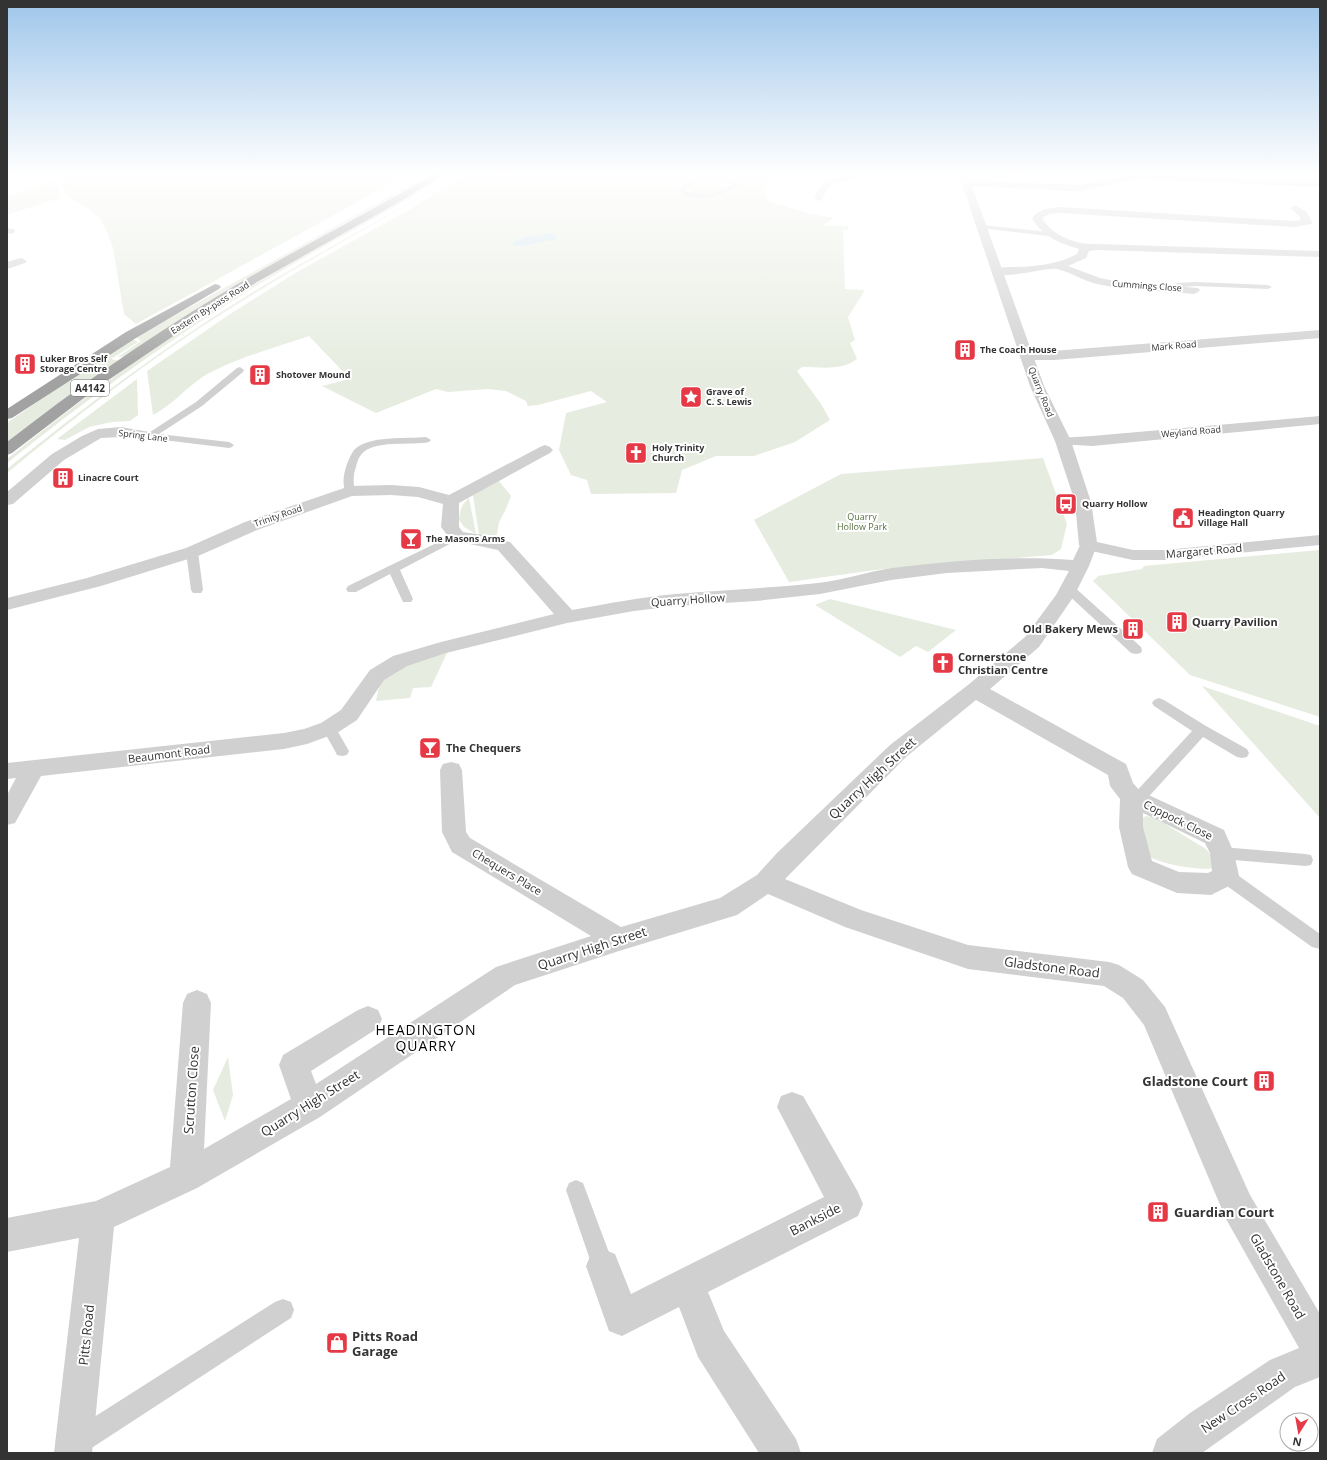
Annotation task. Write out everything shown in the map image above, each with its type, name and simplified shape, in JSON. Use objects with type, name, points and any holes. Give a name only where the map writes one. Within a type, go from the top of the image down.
[{"type":"highway","name":"Eastern By-pass Road","points":[[7,450],[127,361],[200,313],[325,240]]},
{"type":"highway","name":"Eastern By-pass Road","points":[[7,415],[131,334],[225,281]]},
{"type":"street","name":"Quarry Road","points":[[986,240],[1028,356],[1037,386],[1063,440],[1083,502],[1088,529],[1079,567]]},
{"type":"street","points":[[1062,240],[1086,248],[1112,247],[1320,254]]},
{"type":"street","points":[[997,271],[1028,270],[1056,265],[1077,259],[1082,256],[1082,251],[1086,248]]},
{"type":"street","points":[[7,266],[21,261]]},
{"type":"street","name":"Cummings Close","points":[[1056,265],[1097,281],[1120,285],[1194,290]]},
{"type":"street","name":"Mark Road","points":[[1028,356],[1054,356],[1320,334]]},
{"type":"street","name":"Weyland Road","points":[[1063,440],[1092,441],[1320,420]]},
{"type":"street","name":"Spring Lane","points":[[7,500],[58,457],[98,434],[121,432],[150,436]]},
{"type":"street","points":[[545,450],[451,501],[450,527],[457,536],[483,540],[504,546],[567,617]]},
{"type":"street","name":"Trinity Road","points":[[7,604],[94,582],[192,552],[251,526],[350,491],[391,490],[418,492],[451,501]]},
{"type":"street","name":"Margaret Road","points":[[1079,567],[1133,555],[1165,555],[1320,540]]},
{"type":"street","name":"Quarry Hollow","points":[[329,728],[349,715],[376,675],[400,661],[441,648],[567,617],[634,605],[809,589],[891,574],[947,568],[1042,563],[1079,567]]},
{"type":"street","name":"Quarry High Street","points":[[7,1235],[98,1217],[186,1177],[309,1106],[506,976],[619,939],[728,907],[766,882],[786,860],[898,751],[975,690],[1032,642],[1065,596],[1079,567]]},
{"type":"street","name":"Coppock Close","points":[[975,690],[1118,770],[1122,786],[1135,798],[1215,837],[1222,853],[1226,876],[1211,884],[1177,882],[1141,867],[1131,827],[1135,798]]},
{"type":"street","name":"Beaumont Road","points":[[7,771],[284,741],[307,736],[329,728]]},
{"type":"street","points":[[7,816],[33,769]]},
{"type":"street","name":"Chequers Place","points":[[451,770],[454,832],[461,845],[619,939]]},
{"type":"street","name":"Gladstone Road","points":[[766,882],[854,919],[968,957],[1108,974],[1133,989],[1155,1016],[1238,1206],[1320,1349]]},
{"type":"street","name":"Scrutton Close","points":[[186,1177],[197,1003]]},
{"type":"street","points":[[309,1106],[294,1065],[368,1019]]},
{"type":"street","name":"Bankside","points":[[603,1266],[622,1318],[846,1204],[792,1107]]},
{"type":"street","name":"Pitts Road","points":[[74,1449],[98,1217]]},
{"type":"street","points":[[687,1284],[711,1344],[782,1453]]},
{"type":"street","name":"New Cross Road","points":[[1171,1453],[1204,1427],[1283,1373],[1320,1359]]},
{"type":"lane","points":[[1178,288],[1180,285],[1196,284],[1268,287]]},
{"type":"lane","points":[[150,436],[199,404],[240,370]]},
{"type":"lane","name":"Spring Lane","points":[[150,436],[229,445]]},
{"type":"lane","points":[[350,491],[348,485],[349,473],[358,451],[367,446],[380,443],[426,440]]},
{"type":"lane","points":[[352,589],[457,536]]},
{"type":"lane","points":[[192,552],[197,590]]},
{"type":"lane","points":[[1079,567],[1136,650]]},
{"type":"lane","points":[[393,568],[407,599]]},
{"type":"lane","points":[[1159,703],[1201,730],[1242,753]]},
{"type":"lane","points":[[329,728],[342,751]]},
{"type":"lane","points":[[1135,798],[1201,730]]},
{"type":"lane","points":[[1222,853],[1305,860]]},
{"type":"lane","points":[[1226,876],[1319,943]]},
{"type":"lane","points":[[576,1190],[603,1266]]},
{"type":"lane","points":[[74,1449],[283,1310]]},
{"type":"green space","points":[[110,240],[288,240],[136,324],[124,314],[113,248]]},
{"type":"green space","points":[[310,240],[324,240],[125,357],[118,357],[141,341],[136,337]]},
{"type":"green space","points":[[331,240],[335,240],[240,296],[180,335],[121,376],[7,463],[7,459],[77,405],[172,336],[228,300]]},
{"type":"green space","points":[[342,240],[346,240],[252,295],[167,350],[112,390],[7,473],[7,469],[64,424],[153,358],[214,317],[298,265]]},
{"type":"green space","points":[[354,240],[843,240],[845,289],[865,290],[848,317],[855,340],[850,343],[857,359],[851,363],[838,367],[802,367],[797,371],[821,404],[830,420],[795,442],[754,456],[716,456],[682,470],[676,493],[591,494],[587,480],[571,475],[559,450],[566,413],[607,402],[591,391],[538,405],[528,406],[526,401],[506,391],[488,389],[448,392],[436,389],[376,413],[322,386],[350,379],[309,336],[254,354],[213,371],[201,378],[166,407],[153,415],[147,371],[230,314],[297,272]]},
{"type":"green space","points":[[133,339],[138,342],[111,359],[120,361],[7,443],[7,423],[57,388]]},
{"type":"green space","points":[[137,379],[138,415],[130,421],[112,422],[89,427],[65,440],[57,439]]},
{"type":"green space","name":"Quarry Hollow Park","points":[[1043,458],[1067,524],[1061,549],[1052,555],[875,570],[789,582],[754,520],[841,474]]},
{"type":"green space","points":[[499,481],[511,496],[499,522],[496,539],[479,535],[473,495]]},
{"type":"green space","points":[[469,498],[476,534],[464,527],[459,520],[461,508]]},
{"type":"green space","points":[[1320,550],[1320,717],[1190,675],[1093,581],[1098,576],[1142,569],[1144,566]]},
{"type":"green space","points":[[830,599],[956,630],[928,652],[916,646],[900,657],[815,605]]},
{"type":"green space","points":[[448,651],[431,687],[413,688],[410,698],[376,701],[381,683],[390,673],[405,665]]},
{"type":"green space","points":[[1202,686],[1320,726],[1320,818]]},
{"type":"green space","points":[[1146,816],[1155,818],[1206,849],[1215,860],[1215,868],[1189,868],[1169,864],[1151,858],[1145,854],[1141,819]]},
{"type":"green space","points":[[228,1057],[233,1095],[225,1121],[213,1090]]},
{"type":"water","points":[[552,240],[524,246],[512,245],[515,241]]},
{"type":"place","name":"The Coach House","points":[[965,350]]},
{"type":"place","name":"Luker Bros Self Storage Centre","points":[[25,364]]},
{"type":"place","name":"Shotover Mound","points":[[260,375]]},
{"type":"place","name":"Grave of C. S. Lewis","points":[[691,397]]},
{"type":"place","name":"Holy Trinity Church","points":[[636,453]]},
{"type":"place","name":"Linacre Court","points":[[63,478]]},
{"type":"place","name":"Quarry Hollow","points":[[1066,504]]},
{"type":"place","name":"Headington Quarry Village Hall","points":[[1183,518]]},
{"type":"place","name":"The Masons Arms","points":[[411,539]]},
{"type":"place","name":"Quarry Pavilion","points":[[1177,622]]},
{"type":"place","name":"Old Bakery Mews","points":[[1133,629]]},
{"type":"place","name":"Cornerstone Christian Centre","points":[[943,663]]},
{"type":"place","name":"The Chequers","points":[[430,748]]},
{"type":"place","name":"Gladstone Court","points":[[1264,1081]]},
{"type":"place","name":"Guardian Court","points":[[1158,1212]]},
{"type":"place","name":"Pitts Road Garage","points":[[337,1343]]},
{"type":"district","name":"HEADINGTON QUARRY","points":[[426,1038]]}]
